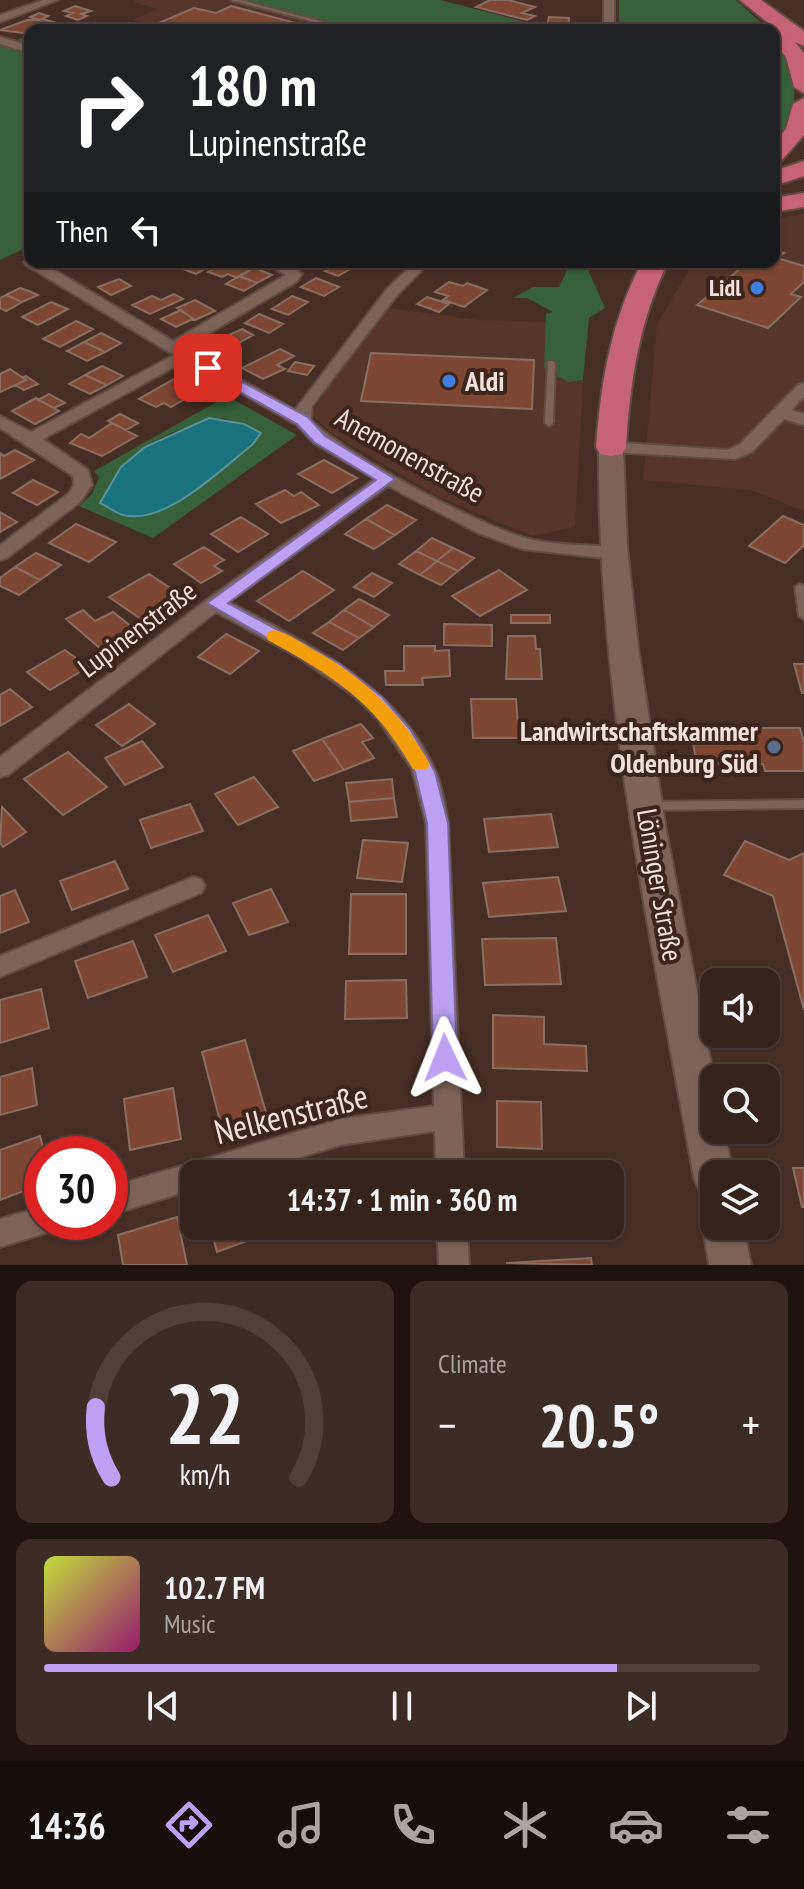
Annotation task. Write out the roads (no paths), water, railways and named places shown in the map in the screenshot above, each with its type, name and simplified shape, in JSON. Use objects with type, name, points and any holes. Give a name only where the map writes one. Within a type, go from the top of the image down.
[{"type":"highway","points":[[738,0],[767,24]]},
{"type":"highway","points":[[749,0],[804,40]]},
{"type":"highway","points":[[769,0],[804,25]]},
{"type":"highway","points":[[780,0],[804,18],[804,25]]},
{"type":"highway","points":[[780,37],[796,56],[804,87]]},
{"type":"highway","points":[[780,148],[796,131],[804,104]]},
{"type":"highway","points":[[780,177],[804,168]]},
{"type":"highway","points":[[780,204],[804,200]]},
{"type":"highway","points":[[611,447],[616,371],[640,288],[652,268]]},
{"type":"highway","points":[[630,318],[666,268]]},
{"type":"street","points":[[0,19],[53,0]]},
{"type":"street","points":[[609,0],[609,24]]},
{"type":"street","points":[[0,40],[24,48]]},
{"type":"street","name":"Anemonenstraße","points":[[46,268],[179,351],[303,421],[320,439],[387,479],[505,539],[558,550],[613,553]]},
{"type":"street","points":[[31,439],[179,351],[291,279],[295,274],[283,268]]},
{"type":"street","points":[[303,421],[304,406],[392,292],[417,268]]},
{"type":"street","points":[[611,447],[729,455],[746,448],[804,388]]},
{"type":"street","points":[[780,412],[804,420]]},
{"type":"street","points":[[0,421],[82,474],[83,485],[74,498],[0,554]]},
{"type":"street","name":"Löninger Straße","points":[[611,447],[613,553],[645,806],[711,1160]]},
{"type":"street","name":"Lupinenstraße","points":[[0,769],[215,603],[387,479]]},
{"type":"street","points":[[215,603],[334,668],[375,701],[403,734],[425,772],[437,823],[449,1160]]},
{"type":"street","points":[[0,967],[193,886]]},
{"type":"street","name":"Nelkenstraße","points":[[247,1160],[341,1132],[447,1117]]},
{"type":"street","name":"Nelkenstraße","points":[[128,1196],[180,1180]]},
{"type":"street","points":[[0,1233],[24,1226]]},
{"type":"street","points":[[453,1240],[454,1265]]},
{"type":"street","points":[[726,1240],[730,1265]]},
{"type":"lane","points":[[234,0],[328,24]]},
{"type":"lane","points":[[549,423],[551,363]]},
{"type":"lane","points":[[800,587],[804,616]]},
{"type":"lane","points":[[645,806],[804,804]]},
{"type":"water","points":[[209,418],[244,424],[261,433],[252,445],[209,481],[157,512],[139,516],[123,515],[100,503],[121,467],[145,447]]},
{"type":"place","name":"Lidl","points":[[757,288]]},
{"type":"place","name":"Aldi","points":[[449,381]]},
{"type":"place","name":"Landwirtschaftskammer Oldenburg Süd","points":[[774,747]]}]
